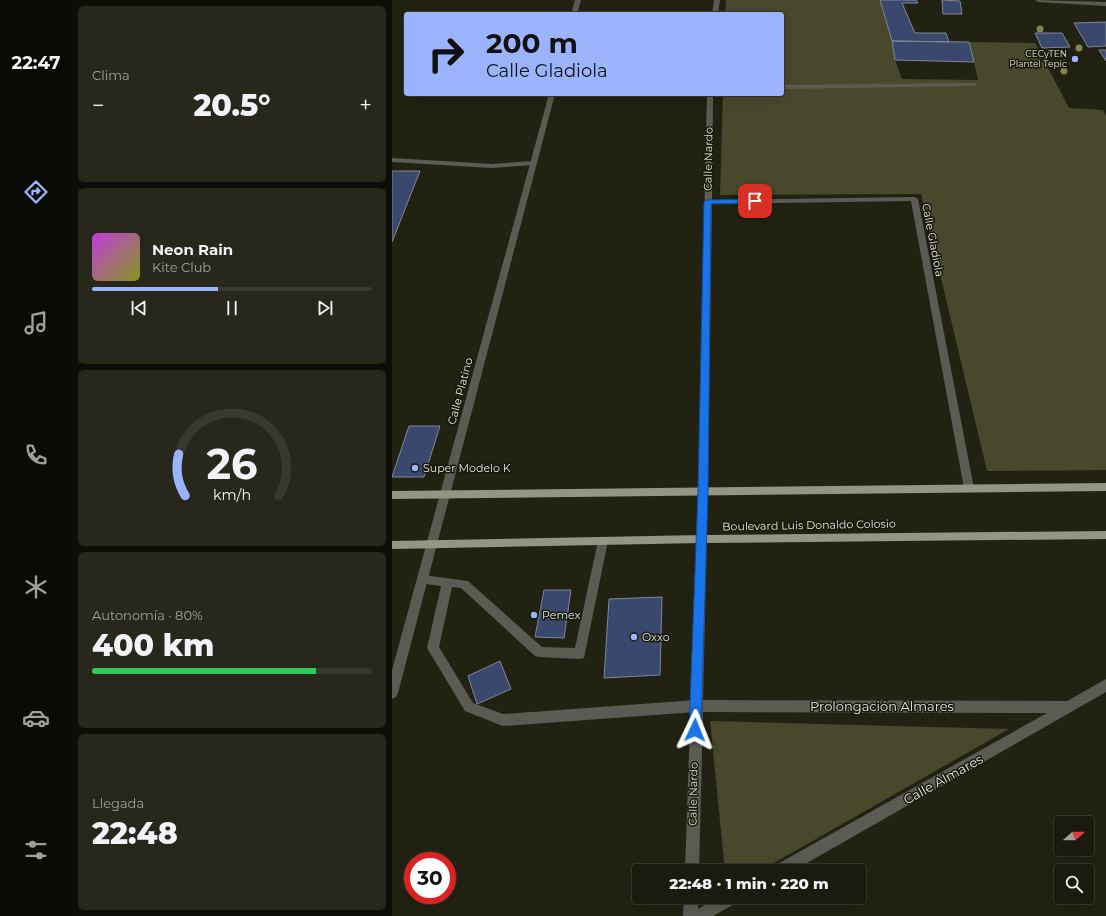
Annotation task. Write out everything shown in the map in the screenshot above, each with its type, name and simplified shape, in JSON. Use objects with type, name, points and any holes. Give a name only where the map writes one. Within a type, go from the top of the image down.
[{"type":"main road","points":[[392,495],[1106,487]]},
{"type":"main road","name":"Boulevard Luis Donaldo Colosio","points":[[392,545],[702,539],[1106,535]]},
{"type":"street","points":[[575,12],[578,0]]},
{"type":"street","points":[[715,12],[717,0]]},
{"type":"street","points":[[1038,0],[1106,4]]},
{"type":"street","points":[[784,87],[974,84]]},
{"type":"street","name":"Calle Platino","points":[[392,693],[551,96]]},
{"type":"street","name":"Calle Nardo","points":[[692,864],[702,539],[710,96]]},
{"type":"street","points":[[392,160],[492,166],[533,163]]},
{"type":"street","name":"Calle Gladiola","points":[[707,202],[914,199],[969,488]]},
{"type":"street","points":[[423,580],[464,584],[539,652],[580,654],[603,541]]},
{"type":"street","name":"Prolongación Almares","points":[[447,583],[433,648],[470,707],[503,720],[696,706],[1069,708]]},
{"type":"street","name":"Calle Almares","points":[[791,864],[1069,708],[1106,685]]},
{"type":"street","points":[[690,916],[691,904]]},
{"type":"street","points":[[699,916],[720,904]]},
{"type":"shaded area","points":[[726,0],[880,0],[892,41],[895,60],[902,79],[978,80],[969,42],[1035,43],[1069,108],[1103,110],[1106,116],[1106,470],[987,471],[921,194],[720,195],[723,96],[784,96],[784,12],[725,12]]},
{"type":"shaded area","points":[[710,721],[1009,729],[772,864],[724,864]]},
{"type":"building","points":[[880,0],[916,0],[918,3],[902,3],[915,33],[946,33],[949,42],[892,41]]},
{"type":"building","points":[[942,0],[960,1],[962,14],[943,14]]},
{"type":"building","points":[[1106,22],[1106,46],[1088,47],[1074,23]]},
{"type":"building","points":[[1035,33],[1062,33],[1070,47],[1042,48]]},
{"type":"building","points":[[892,41],[969,42],[974,62],[895,60]]},
{"type":"building","points":[[1099,50],[1106,50],[1106,61]]},
{"type":"building","points":[[392,171],[420,171],[392,242]]},
{"type":"building","points":[[409,426],[440,426],[424,477],[392,477]]},
{"type":"building","points":[[544,590],[571,590],[564,638],[535,637]]},
{"type":"building","name":"Oxxo","points":[[662,597],[660,675],[604,678],[609,599]]},
{"type":"building","points":[[500,661],[511,689],[477,704],[468,676]]},
{"type":"place","name":"CECyTEN Plantel Tepic","points":[[1075,59]]},
{"type":"place","name":"Super Modelo K","points":[[415,468]]},
{"type":"place","name":"Pemex","points":[[534,615]]},
{"type":"place","name":"Oxxo","points":[[634,637]]},
{"type":"route","points":[[695,730],[703,491],[707,202],[755,201]]}]
